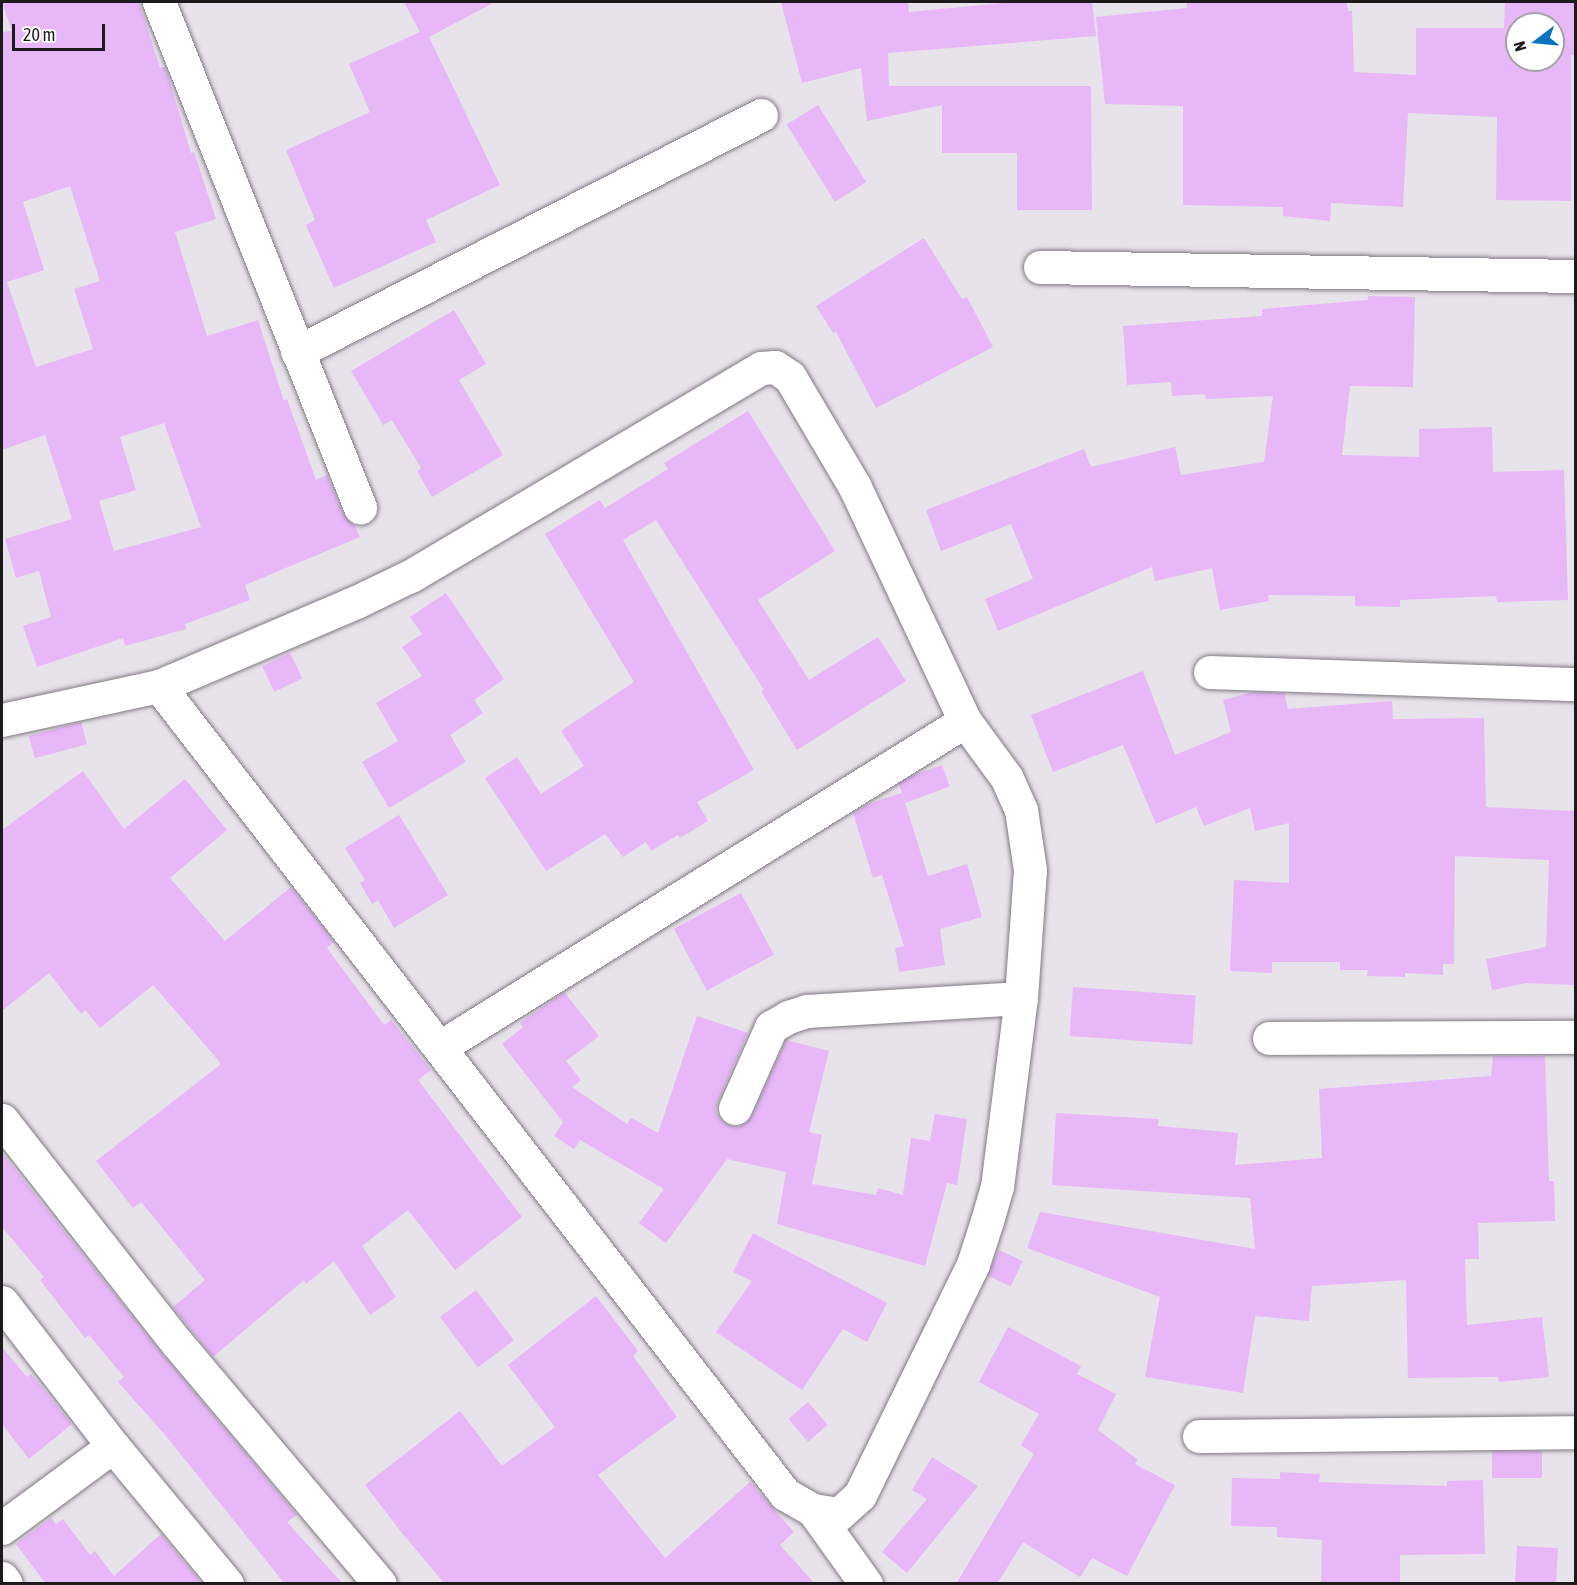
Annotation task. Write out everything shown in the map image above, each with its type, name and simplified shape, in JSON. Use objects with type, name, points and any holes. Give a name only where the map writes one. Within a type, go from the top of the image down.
[{"type":"street","points":[[159,2],[360,507]]},
{"type":"street","points":[[297,352],[761,115]]},
{"type":"street","points":[[1040,267],[1575,276]]},
{"type":"street","points":[[2,720],[159,686],[356,602],[410,576],[762,368],[775,367],[790,377],[855,487],[966,721],[1006,777],[1021,810],[1027,837],[1030,870],[1021,998],[997,1187],[973,1264],[860,1495],[838,1514],[813,1510],[785,1494],[159,686]]},
{"type":"street","points":[[1210,672],[1575,684]]},
{"type":"street","points":[[440,1047],[966,721]]},
{"type":"street","points":[[735,1108],[771,1027],[788,1017],[807,1011],[1021,998]]},
{"type":"street","points":[[1269,1038],[1575,1037]]},
{"type":"street","points":[[2,1120],[177,1343],[380,1584]]},
{"type":"street","points":[[2,1302],[113,1446],[226,1584]]},
{"type":"street","points":[[1199,1436],[1575,1432]]},
{"type":"street","points":[[2,1528],[113,1446]]},
{"type":"street","points":[[813,1510],[866,1584]]},
{"type":"street","points":[[2,1578],[6,1584]]},
{"type":"building","points":[[2,2],[139,2],[160,68],[165,67],[167,72],[191,153],[194,152],[216,219],[175,232],[207,336],[258,320],[284,401],[287,399],[316,480],[327,475],[343,514],[354,524],[360,537],[245,585],[250,600],[185,624],[186,629],[125,646],[123,638],[37,667],[23,626],[51,617],[39,571],[16,578],[5,539],[72,519],[45,435],[2,450],[2,32],[12,31]],"holes":[[[70,186],[100,281],[74,289],[93,349],[36,367],[7,282],[44,270],[23,202]],[[164,423],[201,527],[114,551],[99,501],[136,490],[120,437]]]},
{"type":"building","points":[[404,2],[495,2],[429,37],[500,185],[426,220],[436,242],[334,288],[306,225],[315,220],[286,150],[370,112],[349,64],[420,32]]},
{"type":"building","points":[[781,2],[908,2],[909,12],[1013,2],[1092,2],[1096,36],[888,53],[889,86],[1091,86],[1092,210],[1017,210],[1017,153],[942,153],[942,105],[867,121],[861,68],[802,83]]},
{"type":"building","points":[[1186,2],[1347,2],[1348,11],[1352,11],[1354,72],[1416,75],[1416,28],[1504,28],[1505,2],[1575,2],[1575,55],[1571,55],[1571,201],[1496,200],[1497,117],[1408,113],[1403,207],[1331,203],[1330,221],[1283,216],[1283,207],[1183,205],[1183,106],[1105,104],[1096,17],[1187,8]]},
{"type":"building","points":[[818,105],[866,182],[835,202],[787,125]]},
{"type":"building","points":[[924,238],[962,299],[967,297],[993,347],[876,408],[836,332],[833,333],[816,306]]},
{"type":"building","points":[[1368,296],[1415,297],[1413,387],[1350,386],[1342,455],[1419,457],[1419,429],[1492,427],[1493,472],[1564,470],[1568,600],[1497,602],[1496,596],[1400,600],[1400,607],[1355,606],[1355,596],[1268,595],[1269,601],[1220,610],[1212,568],[1155,581],[1152,567],[998,631],[985,599],[1033,579],[1011,524],[941,551],[926,510],[1084,449],[1091,467],[1175,447],[1181,475],[1264,462],[1273,396],[1206,399],[1205,394],[1172,396],[1171,382],[1127,385],[1123,326],[1262,316],[1262,309],[1368,300]]},
{"type":"building","points":[[454,310],[486,364],[459,380],[503,455],[432,497],[417,471],[421,468],[392,420],[383,425],[351,371]]},
{"type":"building","points":[[748,411],[835,551],[758,600],[809,680],[878,637],[906,681],[797,750],[761,691],[764,690],[656,520],[623,540],[754,770],[697,802],[708,821],[680,838],[678,835],[651,851],[646,842],[623,857],[605,834],[546,871],[485,778],[517,757],[541,794],[584,766],[561,731],[634,682],[545,534],[600,500],[605,508],[668,469],[664,463]]},
{"type":"building","points":[[446,593],[504,679],[474,700],[483,713],[450,735],[466,762],[389,808],[362,762],[398,741],[376,703],[422,676],[402,647],[422,634],[410,617]]},
{"type":"building","points":[[290,653],[302,678],[274,692],[262,667]]},
{"type":"building","points":[[1143,671],[1175,755],[1231,732],[1223,700],[1253,692],[1284,693],[1288,709],[1392,701],[1393,719],[1484,718],[1486,807],[1575,811],[1575,985],[1526,983],[1492,990],[1486,959],[1546,947],[1549,860],[1455,856],[1454,964],[1443,964],[1443,975],[1405,973],[1405,977],[1367,976],[1368,970],[1340,970],[1340,962],[1272,962],[1272,973],[1230,971],[1234,880],[1289,883],[1289,823],[1255,831],[1250,808],[1204,826],[1196,807],[1156,824],[1123,745],[1053,772],[1031,715]]},
{"type":"building","points":[[81,722],[87,744],[35,758],[29,736]]},
{"type":"building","points":[[942,765],[950,787],[906,803],[898,781]]},
{"type":"building","points":[[83,771],[124,829],[185,779],[227,830],[170,878],[225,941],[291,887],[334,942],[327,948],[384,1025],[391,1020],[431,1070],[418,1080],[522,1217],[455,1270],[408,1210],[362,1246],[396,1297],[370,1315],[334,1261],[306,1284],[304,1280],[213,1357],[173,1307],[205,1280],[141,1202],[133,1208],[96,1161],[220,1065],[219,1061],[153,985],[100,1028],[85,1010],[81,1014],[49,973],[2,1011],[2,830]]},
{"type":"building","points":[[902,793],[928,876],[967,864],[982,917],[940,929],[945,965],[899,972],[895,948],[904,946],[882,875],[873,878],[853,813],[868,804]]},
{"type":"building","points":[[399,815],[448,895],[394,928],[378,900],[372,904],[360,883],[365,880],[345,848]]},
{"type":"building","points":[[741,893],[774,955],[707,990],[674,929]]},
{"type":"building","points":[[1073,987],[1196,996],[1192,1044],[1070,1036]]},
{"type":"building","points":[[564,992],[599,1036],[566,1061],[581,1080],[572,1087],[627,1124],[631,1118],[658,1133],[697,1016],[748,1033],[718,1101],[716,1111],[720,1119],[728,1125],[738,1127],[752,1116],[786,1040],[829,1051],[809,1132],[822,1135],[812,1184],[876,1195],[878,1188],[903,1195],[911,1138],[930,1141],[935,1114],[967,1119],[957,1185],[947,1183],[925,1266],[777,1224],[786,1172],[727,1159],[666,1243],[639,1223],[664,1189],[580,1140],[574,1149],[554,1136],[563,1122],[502,1044],[523,1027],[520,1023]]},
{"type":"building","points":[[1493,1056],[1545,1056],[1549,1181],[1554,1181],[1555,1221],[1478,1223],[1479,1259],[1465,1259],[1467,1325],[1542,1317],[1549,1377],[1499,1382],[1498,1377],[1408,1378],[1406,1280],[1312,1286],[1309,1321],[1255,1316],[1243,1393],[1145,1377],[1160,1297],[1027,1248],[1040,1212],[1255,1249],[1250,1198],[1052,1185],[1056,1113],[1159,1119],[1158,1126],[1238,1133],[1235,1165],[1322,1158],[1319,1089],[1491,1076]]},
{"type":"building","points":[[2,1153],[163,1355],[297,1515],[287,1522],[343,1584],[285,1584],[166,1436],[118,1382],[124,1377],[89,1335],[85,1338],[40,1280],[44,1277],[2,1227]]},
{"type":"building","points":[[753,1233],[887,1303],[867,1342],[843,1329],[802,1390],[716,1332],[752,1281],[733,1272]]},
{"type":"building","points":[[999,1250],[1023,1261],[1011,1286],[987,1275]]},
{"type":"building","points":[[476,1290],[514,1340],[478,1367],[440,1317]]},
{"type":"building","points":[[596,1296],[638,1351],[633,1356],[677,1417],[598,1475],[665,1558],[750,1482],[794,1532],[780,1545],[815,1584],[445,1584],[365,1485],[460,1411],[502,1466],[555,1427],[508,1365]]},
{"type":"building","points":[[1008,1327],[1081,1366],[1077,1374],[1116,1394],[1098,1430],[1138,1460],[1135,1464],[1175,1485],[1127,1576],[1092,1558],[1080,1577],[1023,1542],[997,1584],[956,1584],[1034,1454],[1021,1445],[1039,1414],[979,1382]]},
{"type":"building","points":[[2,1347],[27,1377],[31,1374],[72,1424],[29,1459],[2,1424]]},
{"type":"building","points":[[808,1402],[828,1425],[808,1442],[788,1419]]},
{"type":"building","points":[[1492,1451],[1542,1451],[1542,1478],[1492,1478]]},
{"type":"building","points":[[932,1457],[978,1486],[907,1573],[882,1552],[927,1499],[912,1490]]},
{"type":"building","points":[[1280,1472],[1320,1474],[1319,1482],[1447,1486],[1447,1481],[1483,1480],[1485,1554],[1400,1555],[1400,1584],[1321,1584],[1322,1540],[1277,1537],[1277,1527],[1231,1526],[1232,1478],[1280,1479]]},
{"type":"building","points":[[51,1518],[56,1524],[63,1519],[90,1555],[95,1551],[114,1576],[161,1534],[202,1584],[46,1584],[16,1544]]},
{"type":"building","points":[[1517,1546],[1558,1548],[1556,1584],[1515,1584]]}]
